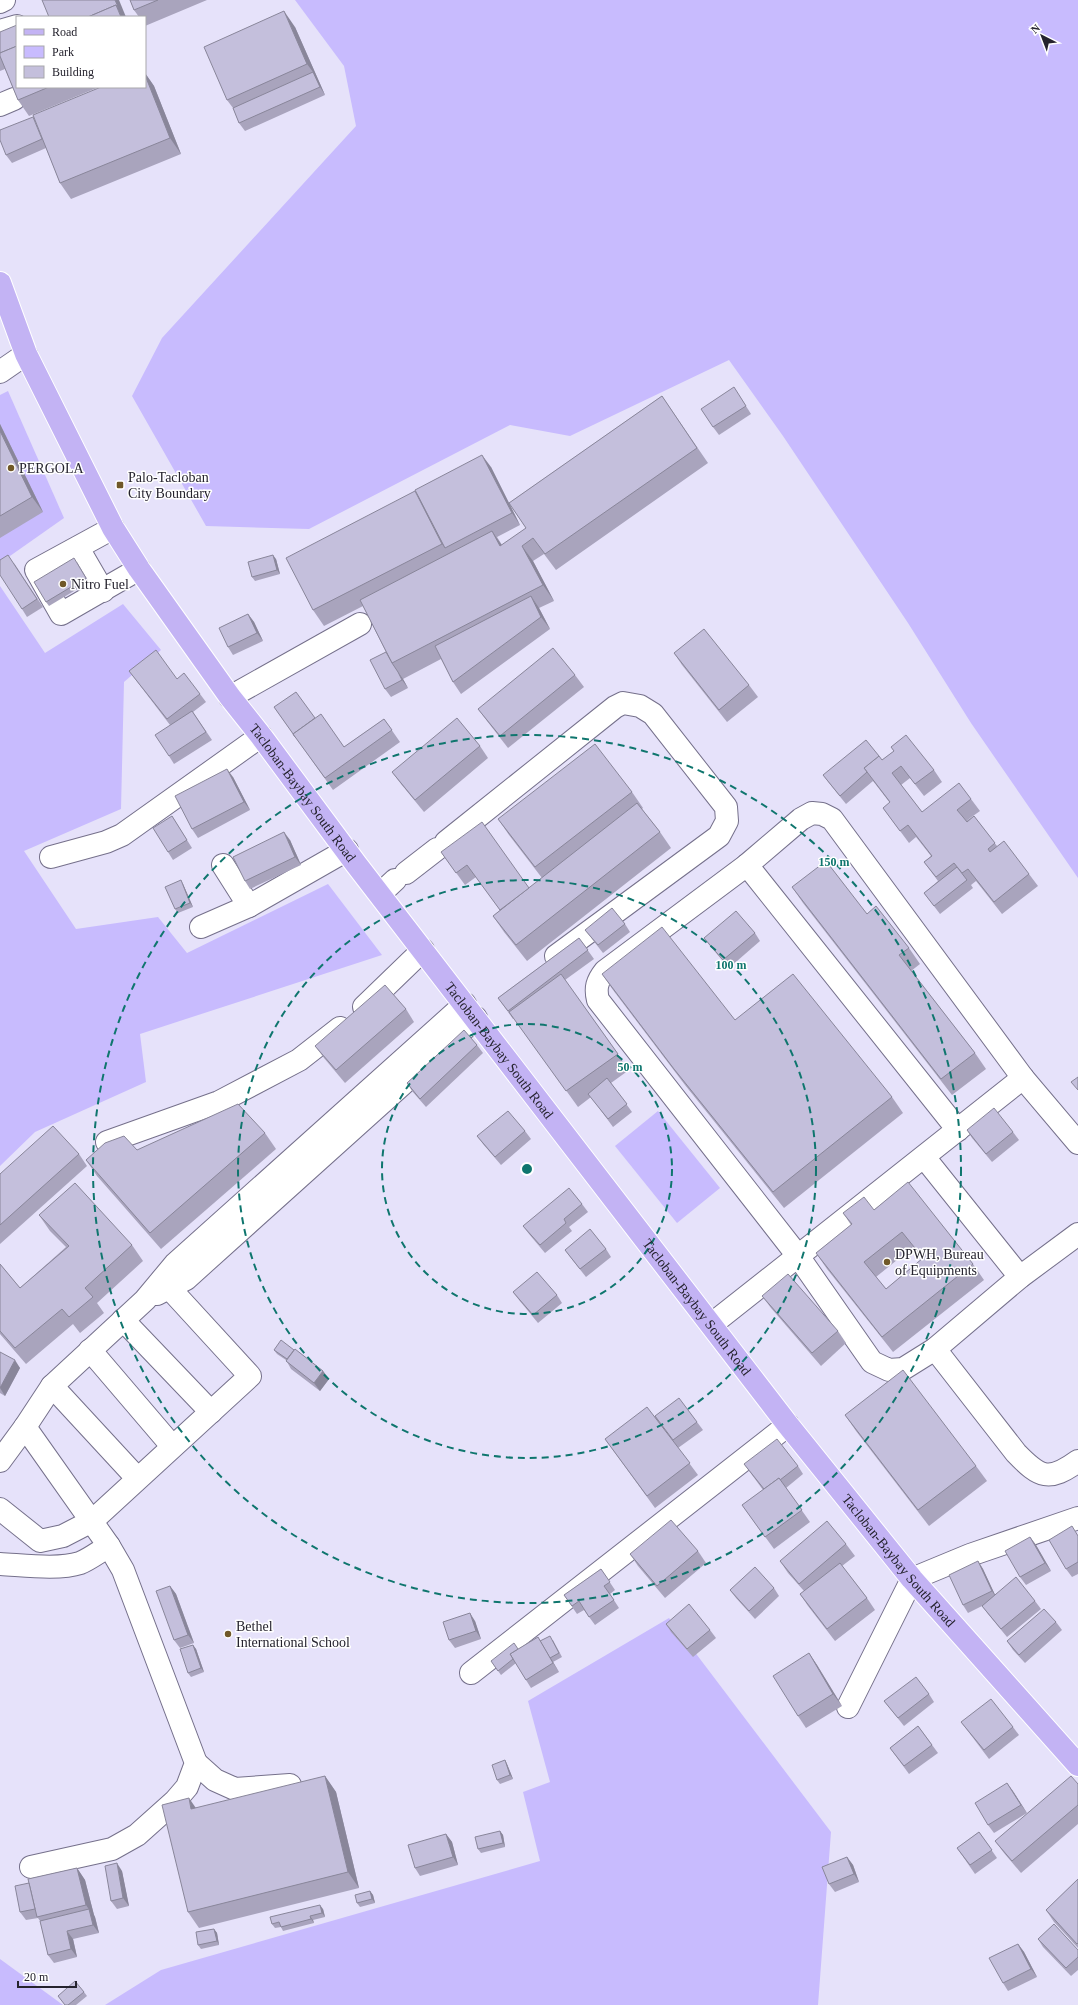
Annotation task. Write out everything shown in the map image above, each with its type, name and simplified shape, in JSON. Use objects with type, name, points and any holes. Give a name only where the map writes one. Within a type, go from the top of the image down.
[{"type":"main road","name":"Tacloban-Baybay South Road","points":[[0,283],[26,354],[113,528],[139,569],[230,697],[347,850],[394,882],[423,950],[712,1324],[788,1425],[912,1579],[1074,1772]]},
{"type":"street","points":[[0,2],[4,0]]},
{"type":"street","points":[[0,31],[16,26]]},
{"type":"street","points":[[0,372],[26,354]]},
{"type":"street","points":[[113,528],[36,570],[61,614],[139,569]]},
{"type":"street","points":[[68,553],[72,580],[84,601]]},
{"type":"street","points":[[68,553],[103,591]]},
{"type":"street","points":[[230,697],[360,624]]},
{"type":"street","points":[[394,882],[623,703],[640,706],[653,714],[718,796],[726,807],[727,821],[719,836],[543,966]]},
{"type":"street","points":[[50,857],[106,842],[122,835],[261,736]]},
{"type":"street","points":[[1078,1143],[1023,1078],[832,819],[822,814],[812,813],[807,816],[747,865],[605,972],[598,980],[596,990],[598,1000],[798,1256],[872,1362],[889,1370],[903,1368],[935,1349],[1020,1277],[1078,1234]]},
{"type":"street","points":[[201,927],[249,906],[347,850]]},
{"type":"street","points":[[223,865],[249,906]]},
{"type":"street","points":[[747,865],[958,1130]]},
{"type":"street","points":[[107,1142],[219,1102],[299,1060],[348,1022],[423,950]]},
{"type":"street","points":[[0,1461],[52,1386],[145,1300],[166,1284],[180,1259],[470,1011]]},
{"type":"street","points":[[712,1324],[1023,1078]]},
{"type":"street","points":[[924,1157],[1020,1277]]},
{"type":"street","points":[[0,1510],[40,1541],[63,1536],[92,1521],[137,1478],[250,1376],[166,1284]]},
{"type":"street","points":[[123,1320],[211,1412]]},
{"type":"street","points":[[935,1349],[1016,1453],[1029,1467],[1044,1475],[1062,1473],[1078,1461]]},
{"type":"street","points":[[90,1350],[172,1446]]},
{"type":"street","points":[[52,1386],[137,1478]]},
{"type":"street","points":[[471,1673],[788,1425]]},
{"type":"street","points":[[25,1427],[92,1521],[123,1570],[196,1763],[215,1780],[235,1789],[290,1785]]},
{"type":"street","points":[[848,1707],[912,1579],[970,1555],[1078,1518]]},
{"type":"street","points":[[0,1564],[44,1566],[80,1563],[109,1546]]},
{"type":"street","points":[[31,1867],[112,1849],[137,1835],[175,1801],[187,1787],[196,1763]]},
{"type":"green space","points":[[295,0],[1078,0],[1078,878],[971,723],[908,623],[783,436],[729,360],[570,436],[510,425],[309,529],[206,526],[132,396],[162,338],[356,126],[344,66]]},
{"type":"green space","points":[[8,391],[64,518],[0,563],[0,395]]},
{"type":"green space","points":[[0,586],[45,653],[123,604],[161,650],[124,682],[121,809],[24,851],[76,929],[158,917],[187,953],[328,884],[382,955],[140,1034],[146,1082],[35,1132],[0,1166]]},
{"type":"green space","points":[[658,1111],[720,1188],[677,1223],[615,1146]]},
{"type":"green space","points":[[669,1618],[831,1832],[818,2005],[105,2005],[161,1970],[540,1861],[523,1792],[550,1782],[528,1701]]},
{"type":"green space","points":[[0,1959],[63,2005],[0,2005]]},
{"type":"building","points":[[42,0],[115,0],[119,9],[116,5],[90,16],[49,16]]},
{"type":"building","points":[[130,0],[158,0],[134,10]]},
{"type":"building","points":[[116,5],[121,16],[90,16]]},
{"type":"building","points":[[284,11],[307,64],[227,100],[204,47]]},
{"type":"building","points":[[16,25],[16,46],[0,53],[0,32]]},
{"type":"building","points":[[16,46],[16,88],[47,88],[18,100],[0,53]]},
{"type":"building","points":[[313,72],[320,87],[239,123],[233,108]]},
{"type":"building","points":[[146,78],[170,138],[60,183],[33,115],[99,88],[146,88]]},
{"type":"building","points":[[33,117],[42,139],[6,155],[0,140],[0,130]]},
{"type":"building","points":[[734,387],[746,406],[713,427],[701,409]]},
{"type":"building","points":[[662,396],[697,448],[545,554],[533,538],[522,546],[543,585],[392,663],[360,600],[492,531],[500,546],[526,528],[509,503]]},
{"type":"building","points":[[0,431],[32,497],[0,516]]},
{"type":"building","points":[[482,455],[512,513],[445,548],[415,490]]},
{"type":"building","points":[[415,491],[442,544],[313,610],[286,558]]},
{"type":"building","points":[[8,555],[37,599],[22,609],[0,575],[0,560]]},
{"type":"building","points":[[273,555],[277,570],[252,577],[248,562]]},
{"type":"building","name":"Nitro Fuel","points":[[74,558],[86,578],[46,602],[34,582]]},
{"type":"building","points":[[531,596],[541,617],[453,682],[435,646]]},
{"type":"building","points":[[248,614],[257,633],[228,647],[219,628]]},
{"type":"building","points":[[704,629],[749,685],[719,710],[674,653]]},
{"type":"building","points":[[553,648],[575,675],[500,736],[478,709]]},
{"type":"building","points":[[156,650],[177,679],[184,673],[200,694],[167,719],[129,671]]},
{"type":"building","points":[[386,652],[402,680],[385,689],[370,660]]},
{"type":"building","points":[[296,692],[315,718],[293,734],[274,707]]},
{"type":"building","points":[[192,711],[206,732],[169,756],[155,735]]},
{"type":"building","points":[[321,714],[344,747],[384,719],[392,730],[325,778],[293,734]]},
{"type":"building","points":[[457,718],[480,746],[415,800],[392,772]]},
{"type":"building","points":[[906,735],[934,770],[915,784],[901,766],[892,773],[922,812],[959,783],[971,799],[957,810],[967,822],[974,816],[995,843],[988,849],[990,852],[1004,841],[1029,874],[994,902],[968,869],[962,873],[954,863],[936,877],[924,862],[932,856],[908,825],[900,831],[883,808],[890,802],[864,768],[879,756],[882,760],[894,751],[891,747]]},
{"type":"building","points":[[866,740],[879,756],[864,768],[867,772],[840,796],[823,775]]},
{"type":"building","points":[[595,744],[632,792],[535,867],[498,819]]},
{"type":"building","points":[[227,769],[244,802],[192,829],[175,796]]},
{"type":"building","points":[[637,803],[660,832],[516,945],[493,916]]},
{"type":"building","points":[[172,816],[187,840],[168,852],[153,828]]},
{"type":"building","points":[[482,822],[529,888],[500,910],[467,865],[456,873],[441,852]]},
{"type":"building","points":[[284,832],[295,857],[245,881],[233,857]]},
{"type":"building","points":[[826,861],[867,914],[876,906],[909,948],[899,955],[975,1053],[941,1079],[792,887]]},
{"type":"building","points":[[957,867],[967,880],[934,906],[924,893]]},
{"type":"building","points":[[181,880],[190,903],[175,909],[165,887]]},
{"type":"building","points":[[612,908],[625,924],[598,945],[585,930]]},
{"type":"building","points":[[736,911],[755,933],[723,960],[704,938]]},
{"type":"building","points":[[662,927],[735,1020],[793,974],[892,1097],[773,1192],[674,1069],[602,974]]},
{"type":"building","points":[[579,938],[588,950],[508,1011],[498,998]]},
{"type":"building","points":[[561,974],[618,1054],[566,1091],[509,1012]]},
{"type":"building","points":[[385,985],[406,1009],[336,1070],[315,1046]]},
{"type":"building","points":[[464,1030],[477,1045],[420,1099],[407,1083]]},
{"type":"building","points":[[1078,1077],[1078,1090],[1071,1082]]},
{"type":"building","points":[[607,1078],[627,1104],[608,1119],[588,1094]]},
{"type":"building","points":[[238,1104],[265,1133],[150,1233],[86,1160],[105,1143],[124,1136],[137,1150]]},
{"type":"building","points":[[994,1108],[1013,1132],[986,1154],[967,1130]]},
{"type":"building","points":[[508,1111],[525,1131],[495,1157],[477,1136]]},
{"type":"building","points":[[53,1126],[79,1154],[0,1225],[0,1174]]},
{"type":"building","points":[[908,1182],[973,1264],[882,1337],[816,1253],[852,1224],[843,1213],[864,1197],[874,1210]],"holes":[[[902,1232],[923,1258],[886,1289],[864,1262]]]},
{"type":"building","points":[[75,1183],[132,1245],[85,1288],[93,1297],[69,1317],[62,1309],[15,1348],[0,1331],[0,1264],[20,1288],[69,1246],[39,1215]]},
{"type":"building","points":[[569,1188],[582,1204],[564,1219],[566,1223],[540,1245],[523,1226]]},
{"type":"building","points":[[590,1229],[606,1249],[580,1269],[565,1250]]},
{"type":"building","points":[[537,1272],[557,1295],[533,1315],[513,1292]]},
{"type":"building","points":[[788,1274],[838,1331],[812,1353],[762,1296]]},
{"type":"building","points":[[281,1340],[294,1350],[287,1359],[274,1350]]},
{"type":"building","points":[[295,1349],[323,1371],[314,1383],[286,1361]]},
{"type":"building","points":[[0,1352],[15,1360],[0,1388]]},
{"type":"building","points":[[903,1370],[976,1466],[918,1510],[845,1415]]},
{"type":"building","points":[[679,1398],[697,1422],[673,1440],[655,1416]]},
{"type":"building","points":[[647,1407],[690,1463],[647,1496],[605,1439]]},
{"type":"building","points":[[777,1439],[798,1466],[780,1480],[779,1478],[764,1489],[744,1464]]},
{"type":"building","points":[[779,1478],[802,1510],[765,1537],[742,1505]]},
{"type":"building","points":[[671,1520],[698,1551],[657,1586],[630,1554]]},
{"type":"building","points":[[827,1521],[846,1544],[799,1584],[780,1561]]},
{"type":"building","points":[[1072,1526],[1078,1536],[1078,1562],[1066,1569],[1049,1540]]},
{"type":"building","points":[[1030,1537],[1045,1563],[1020,1577],[1005,1551]]},
{"type":"building","points":[[978,1561],[992,1591],[963,1605],[949,1575]]},
{"type":"building","points":[[840,1563],[867,1598],[827,1629],[800,1594]]},
{"type":"building","points":[[755,1567],[774,1588],[749,1611],[730,1590]]},
{"type":"building","points":[[601,1569],[610,1582],[604,1586],[614,1600],[589,1617],[579,1601],[572,1606],[564,1595]]},
{"type":"building","points":[[1016,1577],[1035,1601],[1001,1629],[982,1606]]},
{"type":"building","points":[[170,1586],[188,1635],[174,1640],[156,1591]]},
{"type":"building","points":[[689,1604],[710,1630],[687,1649],[666,1624]]},
{"type":"building","points":[[1044,1609],[1056,1622],[1019,1655],[1007,1641]]},
{"type":"building","points":[[470,1613],[476,1631],[449,1640],[443,1622]]},
{"type":"building","points":[[550,1636],[559,1653],[550,1658],[540,1641]]},
{"type":"building","points":[[538,1637],[553,1663],[526,1680],[510,1654]]},
{"type":"building","points":[[514,1643],[518,1649],[510,1654],[513,1659],[498,1671],[491,1661]]},
{"type":"building","points":[[193,1645],[201,1668],[188,1673],[180,1649]]},
{"type":"building","points":[[809,1653],[833,1694],[798,1716],[773,1676]]},
{"type":"building","points":[[916,1677],[929,1694],[898,1718],[884,1701]]},
{"type":"building","points":[[991,1699],[1013,1727],[984,1750],[961,1722]]},
{"type":"building","points":[[918,1726],[932,1745],[904,1766],[890,1748]]},
{"type":"building","points":[[505,1760],[510,1775],[497,1780],[492,1765]]},
{"type":"building","points":[[325,1776],[348,1872],[188,1912],[162,1805],[189,1798],[191,1809]]},
{"type":"building","points":[[1071,1776],[1078,1784],[1078,1805],[1012,1861],[995,1841]]},
{"type":"building","points":[[1007,1783],[1021,1805],[988,1825],[975,1803]]},
{"type":"building","points":[[500,1831],[503,1843],[478,1849],[475,1837]]},
{"type":"building","points":[[979,1832],[992,1850],[970,1865],[957,1848]]},
{"type":"building","points":[[446,1834],[453,1857],[415,1868],[408,1845]]},
{"type":"building","points":[[847,1857],[854,1874],[829,1884],[822,1867]]},
{"type":"building","points":[[117,1863],[123,1898],[111,1901],[105,1866]]},
{"type":"building","points":[[77,1868],[86,1905],[37,1917],[28,1879]]},
{"type":"building","points":[[1078,1879],[1078,1943],[1077,1944],[1046,1910]]},
{"type":"building","points":[[29,1883],[35,1909],[20,1912],[15,1886]]},
{"type":"building","points":[[370,1891],[372,1899],[357,1903],[355,1895]]},
{"type":"building","points":[[320,1905],[322,1913],[310,1916],[311,1919],[281,1927],[279,1922],[272,1924],[270,1917]]},
{"type":"building","points":[[89,1909],[93,1925],[67,1931],[71,1949],[48,1955],[40,1921]]},
{"type":"building","points":[[1054,1924],[1078,1950],[1078,1957],[1066,1968],[1038,1939]]},
{"type":"building","points":[[214,1929],[217,1941],[198,1945],[196,1932]]},
{"type":"building","points":[[1018,1944],[1031,1969],[1003,1983],[989,1958]]},
{"type":"building","points":[[75,1981],[84,1992],[68,2005],[65,2005],[58,1996]]},
{"type":"place","name":"PERGOLA","points":[[11,468]]},
{"type":"place","name":"Palo-Tacloban City Boundary","points":[[120,485]]},
{"type":"place","name":"Nitro Fuel","points":[[63,584]]},
{"type":"place","name":"DPWH, Bureau of Equipments","points":[[887,1262]]},
{"type":"place","name":"Bethel International School","points":[[228,1634]]}]
